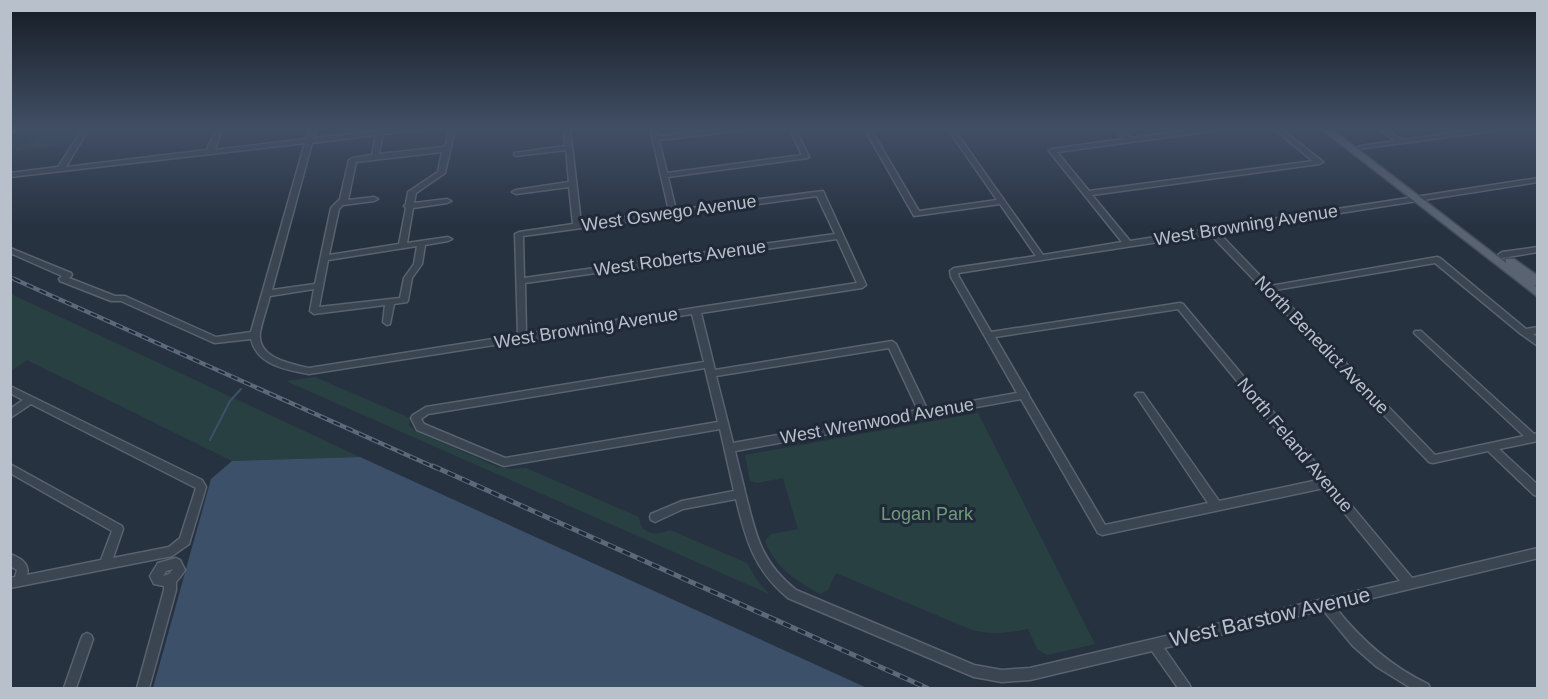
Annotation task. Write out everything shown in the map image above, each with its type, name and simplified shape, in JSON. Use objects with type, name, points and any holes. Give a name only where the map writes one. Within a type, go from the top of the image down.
[{"type":"main road","points":[[1369,161],[1538,282]]},
{"type":"main road","points":[[1375,161],[1538,293]]},
{"type":"street","points":[[60,170],[66,161]]},
{"type":"street","points":[[10,175],[143,161]]},
{"type":"street","points":[[10,249],[68,275],[63,279],[114,299],[122,298],[215,340],[255,335],[303,161]]},
{"type":"street","points":[[353,161],[344,200],[335,208],[314,311],[404,300],[408,278],[418,264],[421,243]]},
{"type":"street","points":[[403,246],[412,192],[441,173],[444,161]]},
{"type":"street","points":[[570,161],[577,226]]},
{"type":"street","points":[[661,161],[673,213]]},
{"type":"street","points":[[664,175],[777,161]]},
{"type":"street","points":[[886,161],[917,214],[1002,202]]},
{"type":"street","points":[[973,161],[1041,257]]},
{"type":"street","points":[[1060,161],[1128,244]]},
{"type":"street","points":[[1086,194],[1318,162],[1316,161]]},
{"type":"street","name":"West Browning Avenue","points":[[990,335],[955,277],[954,271],[1538,180]]},
{"type":"street","points":[[516,192],[573,184]]},
{"type":"street","name":"West Oswego Avenue","points":[[520,281],[519,234],[820,193],[840,236]]},
{"type":"street","points":[[341,203],[374,199]]},
{"type":"street","points":[[408,206],[447,201]]},
{"type":"street","name":"North Benedict Avenue","points":[[1211,230],[1433,459],[1491,448]]},
{"type":"street","name":"West Browning Avenue","points":[[255,335],[260,351],[267,358],[290,368],[309,370],[862,285],[840,236]]},
{"type":"street","name":"West Roberts Avenue","points":[[520,281],[840,236]]},
{"type":"street","points":[[325,258],[448,239]]},
{"type":"street","points":[[1502,255],[1538,249]]},
{"type":"street","points":[[1267,289],[1437,260],[1538,343]]},
{"type":"street","points":[[520,281],[522,337]]},
{"type":"street","points":[[266,294],[319,286]]},
{"type":"street","points":[[387,322],[390,302]]},
{"type":"street","name":"North Feland Avenue","points":[[990,335],[1180,306],[1410,584]]},
{"type":"street","points":[[655,517],[682,506],[741,494],[696,310]]},
{"type":"street","points":[[1524,332],[1538,330]]},
{"type":"street","points":[[1418,333],[1535,438]]},
{"type":"street","points":[[990,335],[1102,530],[1326,483]]},
{"type":"street","points":[[724,425],[504,462],[420,427],[416,418],[426,411],[892,344],[924,413]]},
{"type":"street","points":[[10,389],[198,483],[201,487],[185,541],[172,551],[156,556],[15,582]]},
{"type":"street","name":"West Wrenwood Avenue","points":[[729,448],[1025,395]]},
{"type":"street","points":[[1140,395],[1216,506]]},
{"type":"street","points":[[10,414],[31,399]]},
{"type":"street","points":[[1491,448],[1535,438]]},
{"type":"street","points":[[1491,448],[1538,492]]},
{"type":"street","points":[[10,468],[118,530],[105,565]]},
{"type":"street","name":"West Barstow Avenue","points":[[741,494],[755,549],[765,568],[792,594],[974,671],[1002,676],[1030,674],[1538,553]]},
{"type":"street","points":[[156,556],[158,580],[170,579],[179,570],[172,551]]},
{"type":"street","points":[[10,559],[23,568],[15,582]]},
{"type":"street","points":[[157,573],[166,565],[176,563]]},
{"type":"street","points":[[143,688],[170,590],[170,579]]},
{"type":"street","points":[[1326,604],[1353,638],[1369,653],[1400,676],[1424,688]]},
{"type":"street","points":[[70,688],[87,639]]},
{"type":"street","points":[[1155,645],[1185,688]]},
{"type":"green space","points":[[11,294],[360,457],[232,461],[27,360],[11,371]]},
{"type":"green space","points":[[315,377],[410,418],[409,425],[415,431],[498,467],[526,468],[639,517],[641,526],[650,533],[670,530],[747,563],[756,579],[769,594],[286,381]]},
{"type":"green space","name":"Logan Park","points":[[978,413],[1095,644],[1047,655],[1037,649],[1028,629],[1000,633],[972,630],[836,573],[828,590],[820,594],[787,572],[769,550],[765,541],[771,534],[798,529],[783,478],[757,483],[750,481],[745,455]]},
{"type":"water","points":[[360,457],[867,688],[153,688],[211,479],[232,461]]},
{"type":"waterway","points":[[210,440],[230,401],[241,389]]},
{"type":"railway","points":[[10,277],[18,280]]},
{"type":"railway","points":[[14,279],[436,468]]},
{"type":"railway","points":[[433,466],[927,688]]}]
